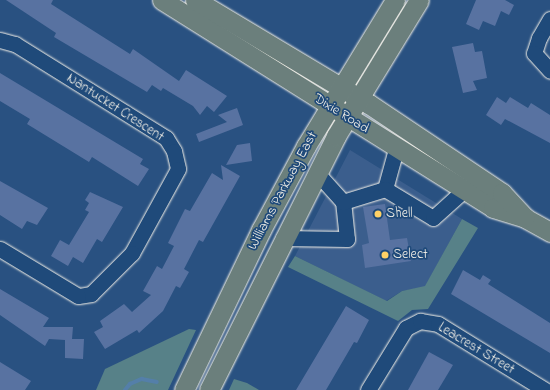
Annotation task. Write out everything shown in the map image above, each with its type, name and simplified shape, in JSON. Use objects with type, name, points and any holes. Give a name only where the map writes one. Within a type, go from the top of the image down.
[{"type":"main road","name":"Dixie Road","points":[[162,0],[346,118],[493,208],[525,218],[550,232]]},
{"type":"main road","name":"Dixie Road","points":[[195,0],[358,98],[502,193],[525,218]]},
{"type":"main road","name":"Williams Parkway East","points":[[184,390],[261,230],[329,107],[395,0]]},
{"type":"main road","name":"Williams Parkway East","points":[[209,390],[283,238],[346,118],[419,0]]},
{"type":"street","points":[[550,19],[539,38],[534,53],[550,71]]},
{"type":"street","name":"Nantucket Crescent","points":[[0,40],[15,44],[166,138],[174,152],[178,169],[132,253],[91,294],[78,296],[0,249]]},
{"type":"street","points":[[385,189],[396,149]]},
{"type":"street","points":[[283,238],[347,239],[343,202],[317,173]]},
{"type":"street","points":[[343,202],[385,189],[433,218],[464,190]]},
{"type":"street","name":"Leacrest Street","points":[[368,390],[406,328],[420,321],[438,324],[545,390]]},
{"type":"shaded area","points":[[350,150],[462,219],[425,287],[402,291],[386,301],[295,256]]},
{"type":"green space","points":[[462,219],[478,228],[428,309],[412,310],[398,321],[288,267],[295,256],[387,301],[402,291],[425,286]]},
{"type":"green space","points":[[189,329],[196,330],[168,390],[96,390],[105,369]]},
{"type":"green space","points":[[234,379],[247,383],[259,390],[229,390]]},
{"type":"building","points":[[6,0],[53,0],[51,4],[130,54],[133,49],[179,81],[186,70],[227,96],[214,112],[207,106],[200,115],[193,106],[163,88],[161,91],[152,85],[147,92],[54,37],[56,33]]},
{"type":"building","points":[[476,0],[505,0],[514,5],[509,15],[501,11],[495,26],[483,21],[479,30],[466,24]]},
{"type":"building","points":[[473,43],[475,52],[482,51],[487,78],[473,81],[477,90],[463,93],[452,47]]},
{"type":"building","points":[[0,73],[143,159],[140,164],[149,169],[138,186],[92,157],[89,162],[27,124],[30,119],[0,101]]},
{"type":"building","points":[[497,97],[506,103],[510,97],[528,108],[531,103],[550,115],[550,143],[505,119],[501,125],[486,115]]},
{"type":"building","points":[[237,108],[243,125],[199,142],[196,134],[227,122],[218,115]]},
{"type":"building","points":[[250,143],[252,161],[226,165],[237,145]]},
{"type":"building","points":[[221,165],[240,176],[203,242],[199,240],[184,269],[189,272],[180,288],[176,286],[163,311],[139,333],[137,330],[105,349],[94,332],[103,327],[100,321],[124,304],[132,312],[151,295],[143,291],[157,266],[162,269],[174,246],[168,243],[185,209],[190,211],[212,173],[223,180]]},
{"type":"building","points":[[0,181],[48,208],[37,225],[27,221],[22,229],[0,215]]},
{"type":"building","points":[[90,192],[123,207],[102,242],[97,239],[83,263],[73,257],[68,266],[51,256],[60,240],[69,245],[89,212],[85,210],[89,203],[85,200]]},
{"type":"building","points":[[385,204],[390,240],[407,238],[411,261],[365,268],[362,245],[369,243],[363,207]]},
{"type":"building","points":[[463,270],[480,280],[483,275],[491,280],[488,284],[550,323],[550,353],[451,294]]},
{"type":"building","points":[[0,289],[49,318],[43,327],[73,327],[72,339],[84,339],[83,359],[65,358],[65,340],[49,339],[45,346],[0,315]]},
{"type":"building","points":[[346,306],[369,320],[357,343],[354,342],[326,390],[296,390]]},
{"type":"building","points":[[429,352],[453,365],[438,390],[408,390]]},
{"type":"building","points":[[0,362],[31,381],[25,390],[0,390]]},
{"type":"waterway","points":[[125,390],[130,384],[142,379],[157,382]]},
{"type":"place","name":"Shell","points":[[378,214]]},
{"type":"place","name":"Select","points":[[385,255]]}]
